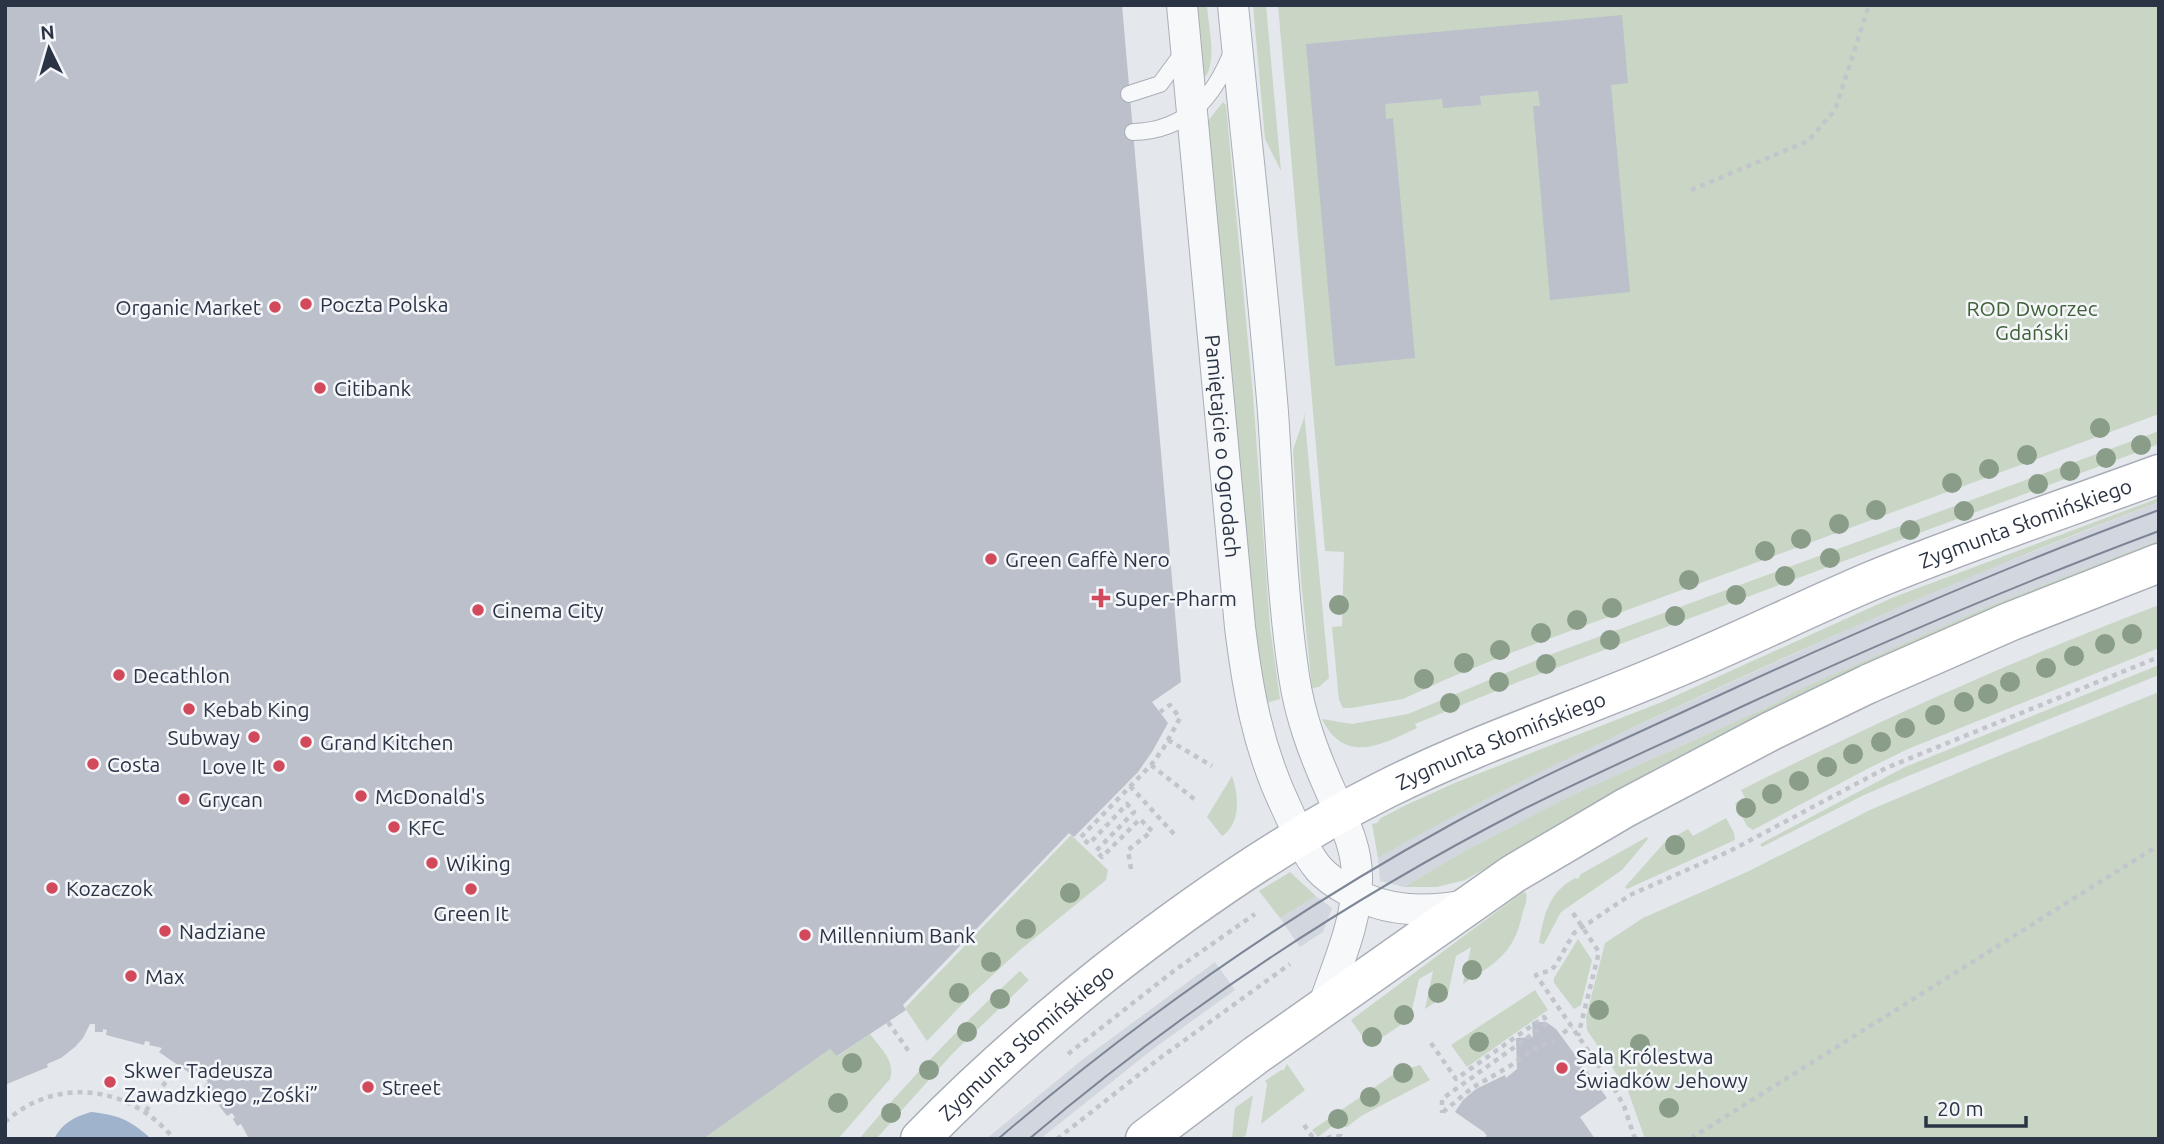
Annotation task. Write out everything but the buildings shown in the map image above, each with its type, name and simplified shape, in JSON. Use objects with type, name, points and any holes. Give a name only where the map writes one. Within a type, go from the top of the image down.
[{"type":"main road","name":"Zygmunta Słomińskiego","points":[[920,1139],[972,1088],[1079,994],[1177,918],[1299,836],[1340,813],[1454,757],[1647,680],[1881,577],[2159,474]]},
{"type":"main road","points":[[1145,1139],[1246,1062],[1513,874],[1583,833],[1680,778],[1956,644],[2159,563]]},
{"type":"street","name":"Pamiętajcie o Ogrodach","points":[[1182,5],[1240,627],[1259,740],[1299,836],[1321,871],[1334,882],[1378,904],[1414,911],[1469,905]]},
{"type":"street","points":[[1233,5],[1262,289],[1292,664],[1301,716],[1354,850],[1357,866],[1357,895],[1352,918],[1322,1010]]},
{"type":"lane","points":[[1133,132],[1149,132],[1192,113],[1213,91],[1236,42]]},
{"type":"lane","points":[[1129,94],[1160,83],[1186,48]]},
{"type":"path","points":[[1692,191],[1808,141],[1835,110],[1869,5]]},
{"type":"path","points":[[1635,1139],[1624,1106],[1536,975],[1555,966],[1574,933],[1630,895],[1730,851],[1886,768],[2159,657]]},
{"type":"path","points":[[1131,869],[1128,850],[1152,831],[1140,819],[1102,858],[1096,851],[1134,812],[1127,804],[1088,844],[1081,836],[1123,791],[1152,765],[1168,740],[1180,719],[1170,705],[1160,712]]},
{"type":"path","points":[[1168,740],[1212,766]]},
{"type":"path","points":[[1152,765],[1198,802]]},
{"type":"path","points":[[1130,786],[1174,834]]},
{"type":"path","points":[[1693,1139],[2159,845]]},
{"type":"path","points":[[1573,913],[1598,952],[1578,1036]]},
{"type":"path","points":[[1063,1058],[1175,970],[1255,914]]},
{"type":"path","points":[[1058,1139],[1160,1058],[1290,964]]},
{"type":"path","points":[[1430,1043],[1456,1079],[1544,1017],[1548,1023],[1442,1100],[1442,1113],[1472,1088],[1532,1050],[1553,1040]]},
{"type":"path","points":[[888,1022],[909,1053]]},
{"type":"path","points":[[1563,1033],[1572,1027]]},
{"type":"path","points":[[146,1111],[177,1065]]},
{"type":"path","points":[[5,1122],[28,1105],[46,1098],[84,1092],[103,1094],[146,1111],[174,1139]]},
{"type":"path","points":[[5,1113],[11,1116]]},
{"type":"path","points":[[1304,1125],[1314,1139]]},
{"type":"path","points":[[1327,1139],[1341,1136],[1343,1139]]},
{"type":"shaded area","points":[[2159,502],[2159,540],[1989,606],[1791,693],[1776,703],[1566,798],[1463,852],[1404,887],[1380,881],[1378,858],[1564,759],[1868,620]]},
{"type":"shaded area","points":[[1316,896],[1332,908],[1323,932],[1300,947],[1280,918]]},
{"type":"shaded area","points":[[1215,962],[1235,990],[1153,1049],[1040,1139],[986,1139],[1082,1060]]},
{"type":"green space","points":[[1197,5],[1207,5],[1211,60],[1206,76],[1203,75]]},
{"type":"green space","points":[[1253,5],[1266,5],[1281,171],[1265,139]]},
{"type":"green space","name":"ROD Dworzec Gdański","points":[[1278,5],[2159,5],[2159,414],[1508,654],[1403,699],[1343,708],[1339,700],[1332,627],[1342,626],[1344,552],[1325,551]]},
{"type":"green space","points":[[1223,102],[1226,105],[1253,395],[1270,627],[1280,699],[1266,703],[1258,651],[1207,122]]},
{"type":"green space","points":[[1304,411],[1329,678],[1319,687],[1312,688],[1301,580],[1293,450]]},
{"type":"green space","points":[[2159,431],[2159,444],[1518,682],[1415,724],[1417,728],[1378,745],[1353,747],[1342,742],[1331,734],[1322,719],[1352,724],[1408,714],[1549,655]]},
{"type":"green space","points":[[2159,498],[2159,502],[1930,594],[1705,694],[1540,772],[1378,858],[1372,824],[1406,805],[1457,782],[1662,702],[1894,597]]},
{"type":"green space","points":[[2159,540],[2159,545],[1567,822],[1465,880],[1437,887],[1404,887],[1463,852],[1566,798],[1776,703],[1791,693],[1989,606]]},
{"type":"green space","points":[[2159,605],[2159,648],[1908,749],[1753,830],[1747,826],[1735,803],[1745,798],[1741,790],[1895,715],[2052,647]]},
{"type":"green space","points":[[2159,665],[2159,675],[1908,776],[1864,795],[1762,847],[1760,844],[1905,767]]},
{"type":"green space","points":[[2159,692],[2159,1139],[1645,1139],[1628,1091],[1587,1030],[1586,1017],[1605,943],[1643,918],[1749,871],[1870,810]]},
{"type":"green space","points":[[1232,776],[1237,809],[1233,824],[1222,836],[1207,817]]},
{"type":"green space","points":[[1726,818],[1735,840],[1627,889],[1625,887],[1664,843],[1688,829],[1693,836]]},
{"type":"green space","points":[[1071,835],[1108,870],[1106,880],[1020,950],[972,994],[927,1041],[905,1008]]},
{"type":"green space","points":[[1647,837],[1622,870],[1561,912],[1544,944],[1539,943],[1545,914],[1553,898],[1566,884]]},
{"type":"green space","points":[[1290,872],[1316,896],[1280,918],[1259,891]]},
{"type":"green space","points":[[1523,892],[1526,893],[1526,899],[1518,928],[1514,939],[1501,957],[1463,984],[1471,947],[1456,956],[1448,994],[1425,1009],[1433,971],[1419,979],[1410,1019],[1369,1046],[1351,1020]]},
{"type":"green space","points":[[1578,939],[1592,960],[1581,1005],[1574,1009],[1554,983],[1554,978]]},
{"type":"green space","points":[[1020,971],[1029,980],[954,1052],[876,1139],[859,1139],[937,1052]]},
{"type":"green space","points":[[1535,990],[1548,1010],[1467,1067],[1451,1045]]},
{"type":"green space","points":[[870,1034],[889,1061],[890,1079],[838,1139],[703,1139],[830,1049],[838,1056]]},
{"type":"green space","points":[[1287,1064],[1305,1090],[1261,1124],[1267,1084],[1265,1081],[1284,1070]]},
{"type":"green space","points":[[1420,1065],[1430,1080],[1361,1116],[1347,1127],[1331,1127],[1318,1137],[1312,1130],[1397,1072]]},
{"type":"green space","points":[[1253,1095],[1246,1135],[1240,1139],[1232,1139],[1235,1108]]},
{"type":"water","points":[[91,1112],[124,1120],[151,1139],[54,1139],[69,1121]]},
{"type":"tram line","points":[[998,1139],[1105,1052],[1217,970],[1332,894],[1452,824],[1592,754],[1840,641],[1998,573],[2159,510]]},
{"type":"tram line","points":[[1029,1139],[1144,1047],[1264,962],[1389,883],[1518,812],[1844,660],[2000,593],[2159,531]]},
{"type":"place","name":"Poczta Polska","points":[[306,304]]},
{"type":"place","name":"Organic Market","points":[[275,307]]},
{"type":"place","name":"Citibank","points":[[320,388]]},
{"type":"place","name":"Green Caffè Nero","points":[[991,559]]},
{"type":"place","name":"Super-Pharm","points":[[1101,598]]},
{"type":"place","name":"Cinema City","points":[[478,610]]},
{"type":"place","name":"Decathlon","points":[[119,675]]},
{"type":"place","name":"Kebab King","points":[[189,709]]},
{"type":"place","name":"Subway","points":[[254,737]]},
{"type":"place","name":"Grand Kitchen","points":[[306,742]]},
{"type":"place","name":"Costa","points":[[93,764]]},
{"type":"place","name":"Love It","points":[[279,766]]},
{"type":"place","name":"McDonald's","points":[[361,796]]},
{"type":"place","name":"Grycan","points":[[184,799]]},
{"type":"place","name":"KFC","points":[[394,827]]},
{"type":"place","name":"Wiking","points":[[432,863]]},
{"type":"place","name":"Kozaczok","points":[[52,888]]},
{"type":"place","name":"Green It","points":[[471,889]]},
{"type":"place","name":"Nadziane","points":[[165,931]]},
{"type":"place","name":"Millennium Bank","points":[[805,935]]},
{"type":"place","name":"Max","points":[[131,976]]},
{"type":"place","name":"Sala Królestwa Świadków Jehowy","points":[[1562,1068]]},
{"type":"place","name":"Skwer Tadeusza Zawadzkiego „Zośki”","points":[[110,1082]]},
{"type":"place","name":"Street","points":[[368,1087]]}]
